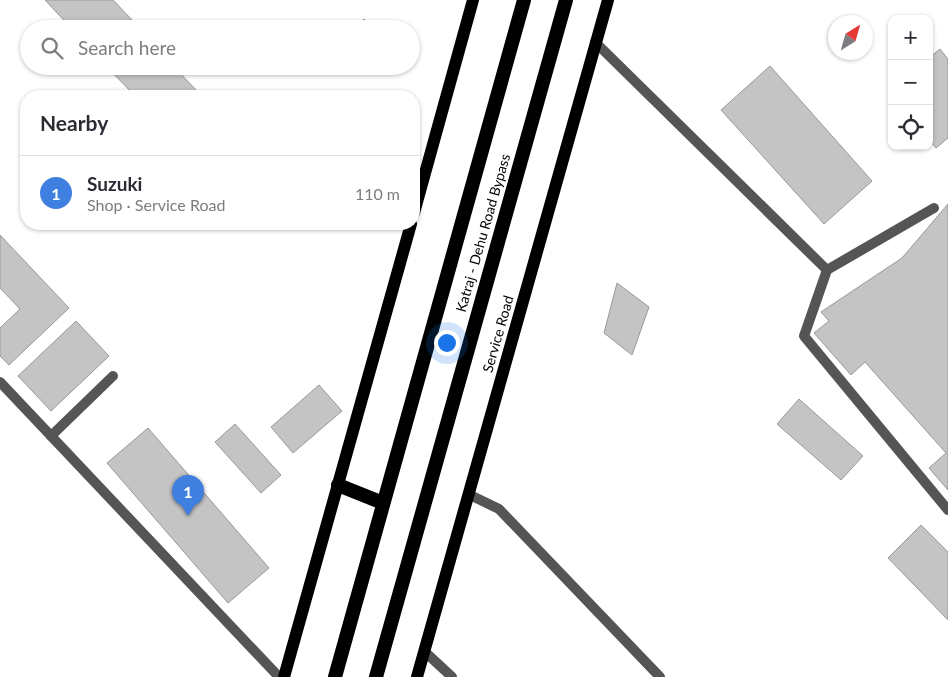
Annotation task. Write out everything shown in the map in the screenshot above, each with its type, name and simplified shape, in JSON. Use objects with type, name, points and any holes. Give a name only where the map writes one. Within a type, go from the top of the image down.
[{"type":"highway","name":"Katraj - Dehu Road Bypass","points":[[335,677],[524,0]]},
{"type":"highway","name":"Katraj - Dehu Road Bypass","points":[[376,677],[566,0]]},
{"type":"highway","points":[[338,485],[383,503]]},
{"type":"main road","points":[[420,191],[473,0]]},
{"type":"main road","name":"Service Road","points":[[417,677],[608,0]]},
{"type":"main road","points":[[284,677],[409,230]]},
{"type":"street","points":[[595,42],[827,270]]},
{"type":"street","points":[[934,208],[827,270],[804,336],[948,510]]},
{"type":"street","points":[[51,436],[113,376]]},
{"type":"street","points":[[0,382],[279,677]]},
{"type":"street","points":[[468,494],[499,509],[660,677]]},
{"type":"street","points":[[424,651],[452,677]]},
{"type":"building","points":[[45,0],[113,0],[132,20],[64,20]]},
{"type":"building","points":[[940,49],[948,59],[948,138],[936,148],[933,145],[933,55]]},
{"type":"building","points":[[770,66],[872,181],[824,224],[721,110]]},
{"type":"building","points":[[115,75],[182,75],[196,90],[129,90]]},
{"type":"building","points":[[948,204],[948,490],[929,468],[946,453],[865,362],[851,375],[814,333],[829,321],[821,312],[902,258]]},
{"type":"building","points":[[0,235],[69,308],[9,365],[0,356],[0,328],[20,309],[0,288]]},
{"type":"building","points":[[617,283],[649,307],[632,355],[604,333]]},
{"type":"building","points":[[76,321],[109,356],[51,411],[18,376]]},
{"type":"building","points":[[319,385],[342,411],[293,453],[271,427]]},
{"type":"building","points":[[799,399],[863,456],[841,480],[777,424]]},
{"type":"building","points":[[235,424],[281,475],[261,493],[215,442]]},
{"type":"building","points":[[148,428],[269,568],[228,603],[107,463]]},
{"type":"building","points":[[921,525],[948,552],[948,620],[888,558]]},
{"type":"place","name":"Suzuki","points":[[188,516]]}]
